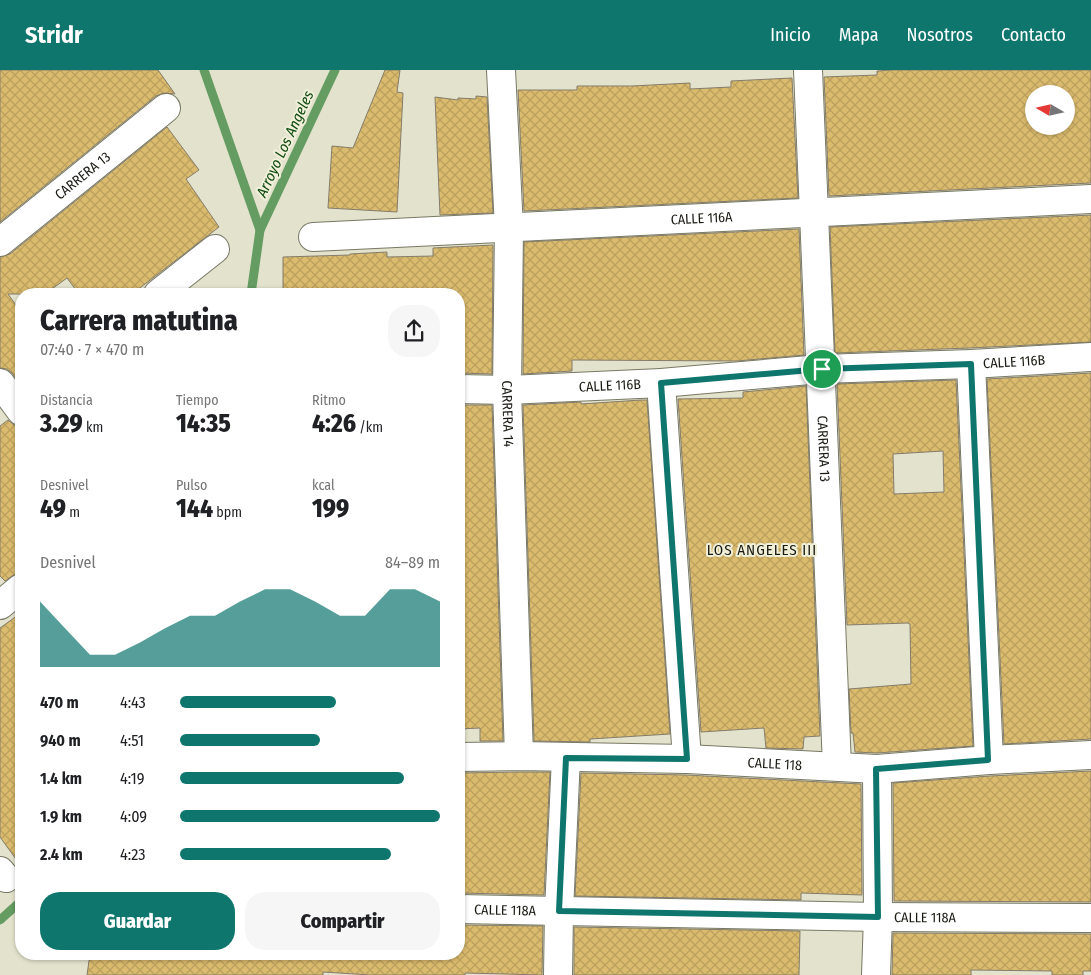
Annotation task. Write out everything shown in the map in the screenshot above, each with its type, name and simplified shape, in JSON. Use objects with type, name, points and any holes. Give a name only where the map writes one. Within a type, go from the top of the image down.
[{"type":"street","name":"CARRERA 14","points":[[501,70],[509,228],[507,390],[519,756]]},
{"type":"street","name":"CARRERA 13","points":[[808,70],[822,369],[837,766]]},
{"type":"street","name":"CARRERA 13","points":[[0,242],[166,108]]},
{"type":"street","name":"CALLE 116A","points":[[313,237],[1091,199]]},
{"type":"street","points":[[166,288],[215,249]]},
{"type":"street","name":"CALLE 116B","points":[[465,389],[507,390],[661,383],[822,369],[971,364],[1091,357]]},
{"type":"street","points":[[971,364],[988,760]]},
{"type":"street","points":[[0,383],[15,409]]},
{"type":"street","points":[[661,383],[687,759]]},
{"type":"street","points":[[0,605],[15,593]]},
{"type":"street","name":"CALLE 118","points":[[465,757],[687,759],[876,769],[1091,754]]},
{"type":"street","points":[[558,975],[566,758]]},
{"type":"street","points":[[876,769],[878,917],[876,975]]},
{"type":"street","name":"CALLE 118A","points":[[465,909],[878,917],[1091,918]]},
{"type":"building","points":[[0,70],[158,70],[175,94],[164,93],[156,96],[0,222]]},
{"type":"building","points":[[385,70],[400,70],[397,92],[403,93],[397,212],[328,208],[332,146],[353,148]]},
{"type":"building","points":[[892,70],[1091,70],[1091,183],[829,196],[824,77],[877,75],[877,71]]},
{"type":"building","points":[[792,78],[798,198],[524,211],[518,90],[577,90],[577,86],[690,83],[690,89],[731,87],[731,81]]},
{"type":"building","points":[[476,96],[487,97],[493,213],[440,215],[435,97],[458,100],[458,98],[476,99]]},
{"type":"building","points":[[167,127],[199,170],[186,179],[219,227],[140,288],[74,288],[67,278],[53,288],[15,288],[15,294],[8,294],[15,304],[15,377],[7,369],[0,368],[0,257],[10,254]]},
{"type":"building","points":[[1091,215],[1091,342],[835,353],[830,227]]},
{"type":"building","points":[[799,229],[804,355],[737,361],[572,360],[572,371],[523,374],[524,242]]},
{"type":"building","points":[[493,245],[492,374],[465,373],[465,288],[283,288],[283,257],[387,252],[387,257],[433,256],[433,248]]},
{"type":"building","points":[[1091,373],[1091,739],[1004,744],[987,379]]},
{"type":"building","points":[[956,380],[973,746],[877,753],[855,752],[853,733],[851,733],[849,689],[911,684],[910,624],[847,625],[837,384]],"holes":[[[943,451],[944,492],[894,494],[893,454]]]},
{"type":"building","points":[[806,386],[820,736],[804,737],[803,749],[766,748],[764,728],[701,732],[678,399],[743,398],[743,392]]},
{"type":"building","points":[[647,400],[670,734],[590,739],[590,742],[534,741],[523,405]]},
{"type":"building","points":[[465,405],[492,405],[503,741],[480,741],[480,728],[465,729]]},
{"type":"building","points":[[8,420],[15,425],[15,575],[5,581],[0,576],[0,426]]},
{"type":"building","points":[[15,617],[15,858],[0,837],[0,628]]},
{"type":"building","points":[[1091,771],[1091,902],[894,901],[893,783]]},
{"type":"building","points":[[550,772],[544,895],[465,893],[465,773]]},
{"type":"building","points":[[581,773],[686,775],[861,784],[862,895],[801,893],[801,900],[575,896]]},
{"type":"building","points":[[465,925],[543,926],[542,975],[465,973],[465,975],[370,975],[323,972],[323,975],[87,975],[89,960],[465,960]]},
{"type":"building","points":[[574,927],[800,931],[799,975],[574,975]]},
{"type":"building","points":[[893,933],[1091,934],[1091,971],[1083,971],[1083,975],[1052,975],[1052,971],[971,970],[971,975],[892,975]]},
{"type":"waterway","name":"Arroyo Los Angeles","points":[[204,70],[260,230]]},
{"type":"waterway","name":"Arroyo Los Angeles","points":[[252,288],[260,230],[335,70]]},
{"type":"waterway","name":"Arroyo Los Angeles","points":[[0,920],[15,906]]},
{"type":"district","name":"LOS ANGELES III","points":[[762,550]]},
{"type":"route","points":[[971,364],[988,760],[876,769],[878,917],[559,911],[566,758],[687,759],[661,383],[822,369],[971,364]]}]
